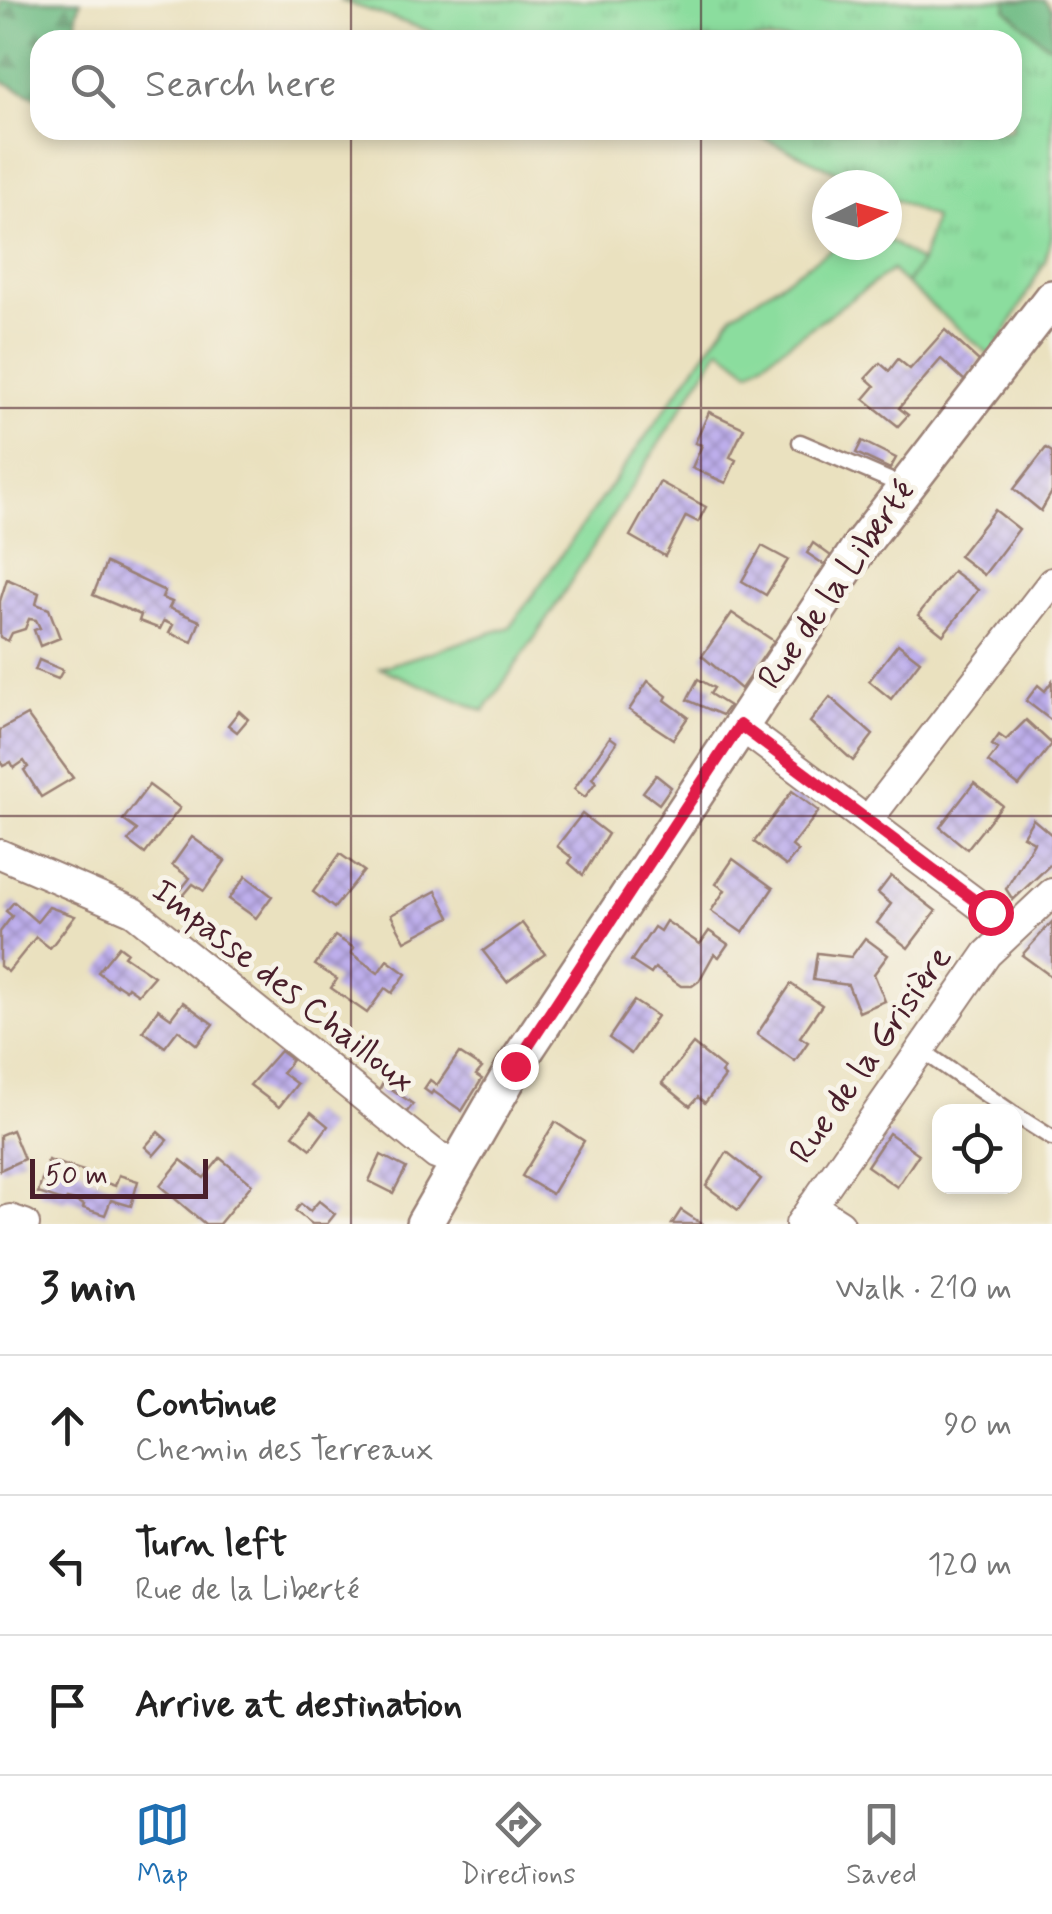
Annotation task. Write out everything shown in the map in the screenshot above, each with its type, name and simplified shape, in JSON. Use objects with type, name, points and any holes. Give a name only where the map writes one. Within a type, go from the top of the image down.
[{"type":"street","name":"Rue de la Liberté","points":[[424,1224],[515,1066],[740,725],[904,486],[1049,305]]},
{"type":"street","points":[[870,820],[1052,582]]},
{"type":"street","points":[[740,725],[1012,929]]},
{"type":"street","name":"Impasse des Chailloux","points":[[0,854],[134,912],[436,1155],[459,1164]]},
{"type":"street","name":"Rue de la Grisière","points":[[806,1215],[987,954],[1052,893]]},
{"type":"street","points":[[806,1215],[840,1224]]},
{"type":"street","points":[[3,1224],[10,1219],[25,1224]]},
{"type":"lane","points":[[800,442],[904,486]]},
{"type":"lane","points":[[920,1049],[1000,1104]]},
{"type":"lane","points":[[1022,1119],[1052,1138]]},
{"type":"green space","points":[[0,0],[81,0],[77,30],[30,30],[30,94],[0,80]]},
{"type":"green space","points":[[339,0],[1007,0],[1006,9],[1047,45],[1052,45],[1052,236],[1045,261],[992,357],[906,284],[921,262],[934,218],[902,203],[902,170],[832,170],[767,140],[1022,140],[1022,30],[426,30]]},
{"type":"green space","points":[[1007,0],[1044,0],[1052,9],[1052,45],[1047,45],[1006,9]]},
{"type":"green space","points":[[902,249],[921,262],[906,284],[892,270],[750,371],[720,348],[484,711],[380,668],[510,627],[733,314],[815,260],[902,260]]},
{"type":"building","points":[[945,330],[979,361],[965,381],[941,359],[899,408],[908,415],[898,426],[864,399],[875,386],[866,378],[880,363],[889,371],[898,359],[910,369]]},
{"type":"building","points":[[709,412],[744,428],[730,457],[736,460],[726,483],[692,468],[702,445],[695,443]]},
{"type":"building","points":[[862,441],[896,458],[890,469],[856,453]]},
{"type":"building","points":[[1046,448],[1052,452],[1052,492],[1041,511],[1014,489]]},
{"type":"building","points":[[660,482],[706,507],[698,522],[686,516],[665,556],[630,536]]},
{"type":"building","points":[[995,510],[1019,529],[984,575],[959,556]]},
{"type":"building","points":[[813,543],[831,556],[825,565],[807,553]]},
{"type":"building","points":[[762,546],[788,560],[766,595],[742,581]]},
{"type":"building","points":[[106,563],[165,591],[162,598],[172,602],[169,608],[200,621],[192,642],[169,633],[173,625],[164,621],[160,629],[139,621],[141,615],[93,595]]},
{"type":"building","points":[[953,571],[978,590],[943,635],[918,615]]},
{"type":"building","points":[[7,579],[39,593],[36,604],[49,609],[60,638],[40,646],[34,630],[40,628],[36,620],[29,619],[25,629],[12,633],[8,641],[0,637],[0,601]]},
{"type":"building","points":[[732,613],[774,641],[741,689],[702,656]]},
{"type":"building","points":[[898,644],[920,661],[891,699],[869,681]]},
{"type":"building","points":[[39,660],[63,670],[58,679],[35,670]]},
{"type":"building","points":[[698,679],[714,688],[710,694],[729,706],[722,715],[687,700]]},
{"type":"building","points":[[648,681],[688,717],[673,739],[629,710]]},
{"type":"building","points":[[1052,681],[1052,721],[1026,701],[1038,685],[1045,691]]},
{"type":"building","points":[[830,697],[873,735],[853,761],[810,722]]},
{"type":"building","points":[[239,711],[248,719],[237,732],[228,725]]},
{"type":"building","points":[[27,715],[73,778],[41,797],[24,770],[28,767],[24,761],[14,768],[11,762],[3,766],[0,761],[0,730]]},
{"type":"building","points":[[1026,720],[1052,744],[1019,786],[988,762],[998,749],[992,745],[999,735],[1006,740]]},
{"type":"building","points":[[610,737],[617,742],[592,778],[596,782],[585,797],[574,789]]},
{"type":"building","points":[[656,775],[671,787],[659,804],[643,792]]},
{"type":"building","points":[[974,783],[1002,805],[967,849],[940,827]]},
{"type":"building","points":[[149,785],[180,808],[145,854],[128,841],[137,830],[123,820]]},
{"type":"building","points":[[792,791],[819,811],[792,846],[798,851],[786,866],[754,842]]},
{"type":"building","points":[[582,814],[608,834],[583,875],[569,863],[572,858],[557,846]]},
{"type":"building","points":[[1033,819],[1052,835],[1052,863],[1013,900],[1006,889],[1034,842],[1023,836]]},
{"type":"building","points":[[192,837],[225,861],[204,891],[193,884],[183,896],[179,892],[190,878],[172,865]]},
{"type":"building","points":[[340,854],[364,871],[334,908],[313,892]]},
{"type":"building","points":[[733,859],[773,888],[743,933],[711,911],[725,890],[716,884]]},
{"type":"building","points":[[246,876],[272,896],[256,918],[229,899]]},
{"type":"building","points":[[891,876],[936,911],[908,948],[877,923],[891,904],[878,893]]},
{"type":"building","points":[[436,891],[450,917],[405,941],[391,915]]},
{"type":"building","points":[[14,902],[37,922],[49,907],[75,916],[50,948],[36,937],[8,972],[0,966],[0,932],[12,916],[6,911]]},
{"type":"building","points":[[666,921],[700,944],[709,931],[728,944],[719,957],[714,954],[692,986],[681,986],[655,968],[651,974],[631,961],[654,927],[660,931]]},
{"type":"building","points":[[1052,922],[1052,977],[1022,955]]},
{"type":"building","points":[[522,923],[545,954],[507,982],[483,951]]},
{"type":"building","points":[[335,936],[354,948],[351,953],[378,973],[387,960],[406,974],[392,993],[385,988],[367,1013],[331,988],[337,979],[315,965]]},
{"type":"building","points":[[865,938],[888,955],[874,974],[885,1001],[859,1012],[848,985],[813,980],[817,953],[851,957]]},
{"type":"building","points":[[119,946],[127,952],[124,956],[154,976],[138,994],[128,987],[126,990],[116,986],[98,972]]},
{"type":"building","points":[[791,984],[822,1005],[800,1037],[808,1042],[795,1061],[757,1034]]},
{"type":"building","points":[[634,1001],[657,1016],[631,1054],[609,1038]]},
{"type":"building","points":[[183,1002],[213,1024],[197,1045],[178,1030],[165,1047],[143,1031],[158,1009],[171,1018]]},
{"type":"building","points":[[693,1044],[724,1069],[721,1073],[725,1077],[705,1103],[698,1097],[690,1106],[662,1083]]},
{"type":"building","points":[[280,1051],[292,1060],[282,1073],[297,1084],[279,1107],[250,1085]]},
{"type":"building","points":[[459,1053],[482,1068],[476,1075],[482,1079],[462,1111],[424,1089],[430,1080],[437,1085]]},
{"type":"building","points":[[383,1083],[413,1104],[406,1113],[377,1094]]},
{"type":"building","points":[[311,1112],[328,1126],[311,1149],[293,1135]]},
{"type":"building","points":[[555,1122],[584,1141],[552,1194],[522,1176]]},
{"type":"building","points":[[12,1130],[24,1159],[0,1170],[0,1135]]},
{"type":"building","points":[[158,1132],[167,1140],[154,1155],[145,1147]]},
{"type":"building","points":[[889,1133],[919,1154],[897,1187],[867,1166]]},
{"type":"building","points":[[727,1152],[761,1179],[738,1210],[706,1186]]},
{"type":"building","points":[[381,1155],[406,1168],[393,1193],[369,1181]]},
{"type":"building","points":[[220,1158],[252,1184],[219,1224],[205,1224],[160,1186],[181,1160],[204,1178]]},
{"type":"building","points":[[48,1160],[115,1186],[119,1175],[138,1181],[131,1206],[111,1200],[105,1215],[75,1201],[38,1193]]},
{"type":"building","points":[[319,1201],[335,1214],[327,1224],[312,1224],[295,1211],[301,1204],[310,1211]]},
{"type":"building","points":[[681,1210],[702,1224],[672,1224]]},
{"type":"route","points":[[515,1066],[740,725],[990,912]]}]
